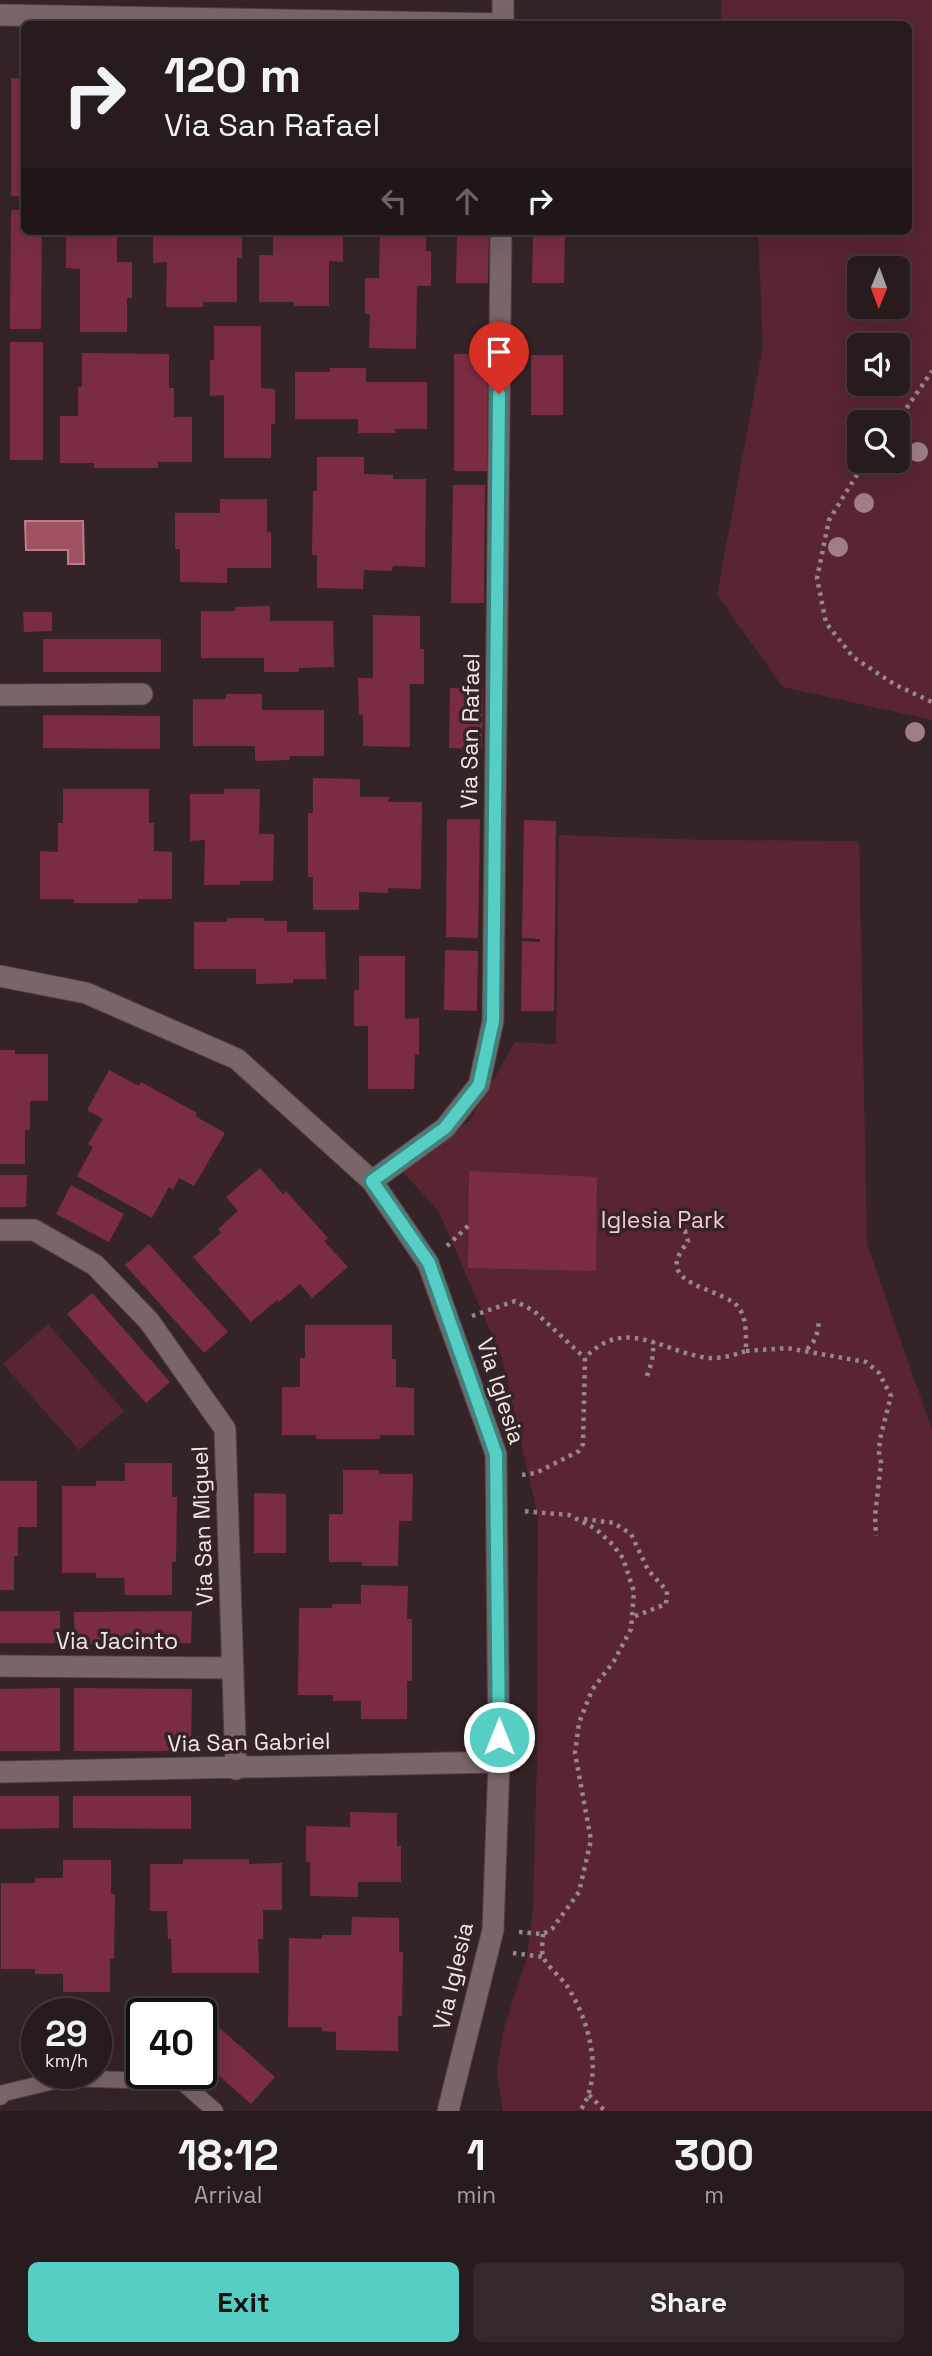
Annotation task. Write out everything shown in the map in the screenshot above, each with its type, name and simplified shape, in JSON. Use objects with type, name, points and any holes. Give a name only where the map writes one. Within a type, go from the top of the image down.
[{"type":"street","points":[[503,0],[503,21]]},
{"type":"street","points":[[0,15],[335,21]]},
{"type":"street","name":"Via San Rafael","points":[[372,1181],[445,1128],[479,1085],[493,1021],[501,235]]},
{"type":"street","points":[[0,695],[142,694]]},
{"type":"street","name":"Via Iglesia","points":[[0,976],[86,993],[237,1059],[372,1181],[429,1263],[496,1454],[497,1479],[499,1762],[493,1930],[448,2111]]},
{"type":"street","name":"Via San Miguel","points":[[0,1230],[34,1230],[95,1265],[149,1321],[225,1429],[236,1769]]},
{"type":"street","name":"Via Jacinto","points":[[0,1666],[233,1668]]},
{"type":"street","name":"Via San Gabriel","points":[[0,1772],[499,1762]]},
{"type":"lane","points":[[0,2097],[4,2093],[66,2078],[182,2082],[215,2111]]},
{"type":"path","points":[[905,410],[932,371]]},
{"type":"path","points":[[858,473],[829,520],[817,578],[826,623],[853,657],[894,684],[932,702]]},
{"type":"path","points":[[667,1222],[685,1231],[688,1241],[676,1264],[681,1275],[738,1305],[743,1316],[746,1351]]},
{"type":"path","points":[[450,1324],[515,1301],[534,1311],[585,1358]]},
{"type":"path","points":[[806,1350],[814,1343],[819,1319]]},
{"type":"path","points":[[497,1479],[536,1473],[579,1451],[583,1444],[585,1358],[592,1350],[621,1336],[654,1342],[703,1357],[787,1348],[806,1350],[866,1362],[880,1373],[891,1396],[878,1452],[881,1463],[875,1517],[876,1536]]},
{"type":"path","points":[[647,1376],[654,1342]]},
{"type":"path","points":[[497,1509],[552,1512],[614,1523],[631,1534],[648,1570],[667,1591],[666,1604],[633,1617]]},
{"type":"path","points":[[493,1930],[543,1934],[552,1929],[579,1892],[591,1840],[575,1753],[579,1723],[592,1690],[614,1661],[631,1629],[634,1592],[623,1558],[613,1545],[596,1529],[577,1518]]},
{"type":"path","points":[[543,1934],[543,1957],[567,1986],[589,2037],[592,2074],[589,2095],[580,2111]]},
{"type":"path","points":[[589,2095],[605,2111]]},
{"type":"green space","points":[[721,0],[932,0],[932,720],[783,687],[717,595],[763,346],[758,235],[912,235],[912,21],[721,21]]},
{"type":"green space","name":"Iglesia Park","points":[[559,835],[859,841],[867,1244],[932,1430],[932,2111],[503,2111],[497,2073],[503,2031],[526,1961],[533,1910],[537,1761],[538,1517],[502,1358],[439,1212],[403,1172],[470,1120],[515,1042],[556,1044]]},
{"type":"green space","points":[[48,1324],[124,1411],[79,1450],[3,1364]]},
{"type":"shaded area","points":[[25,521],[83,521],[84,564],[68,564],[68,550],[26,550]]},
{"type":"building","points":[[11,78],[21,79],[21,197],[11,196]]},
{"type":"building","points":[[11,210],[21,210],[21,235],[42,235],[41,329],[10,329]]},
{"type":"building","points":[[66,235],[117,235],[117,262],[132,262],[132,298],[127,298],[127,332],[80,332],[80,269],[66,268]]},
{"type":"building","points":[[153,235],[242,235],[242,258],[237,258],[237,302],[203,302],[203,307],[166,307],[167,262],[153,263]]},
{"type":"building","points":[[273,235],[343,235],[343,262],[329,261],[329,306],[259,302],[259,255],[273,255]]},
{"type":"building","points":[[380,235],[426,235],[426,251],[431,251],[431,286],[417,286],[416,349],[369,348],[370,314],[365,314],[365,278],[379,278]]},
{"type":"building","points":[[457,235],[489,235],[488,283],[456,283]]},
{"type":"building","points":[[533,235],[565,235],[564,283],[532,283]]},
{"type":"building","points":[[214,326],[261,326],[261,388],[275,389],[271,458],[224,458],[224,395],[210,396]]},
{"type":"building","points":[[10,342],[43,342],[43,460],[10,460]]},
{"type":"building","points":[[82,353],[169,354],[169,388],[174,388],[174,417],[192,417],[192,462],[158,462],[158,468],[94,468],[94,463],[60,463],[60,416],[78,416],[78,387],[82,387]]},
{"type":"building","points":[[454,354],[488,354],[487,471],[454,471]]},
{"type":"building","points":[[531,355],[563,355],[563,415],[531,415]]},
{"type":"building","points":[[330,368],[366,368],[366,382],[427,382],[427,429],[395,429],[395,433],[358,433],[358,419],[295,419],[295,372],[330,372]]},
{"type":"building","points":[[317,457],[364,457],[364,474],[393,475],[393,479],[426,479],[425,567],[393,566],[392,571],[364,570],[363,589],[317,588],[317,555],[312,555],[313,491],[317,491]]},
{"type":"building","points":[[453,485],[485,485],[484,603],[451,603]]},
{"type":"building","points":[[220,499],[267,499],[271,568],[227,568],[227,583],[180,582],[180,549],[175,549],[175,513],[220,513]]},
{"type":"building","points":[[270,606],[270,621],[333,621],[334,667],[299,668],[299,672],[264,672],[264,658],[201,658],[201,611],[235,611],[235,607]]},
{"type":"building","points":[[23,612],[52,612],[52,631],[24,632]]},
{"type":"building","points":[[373,615],[420,616],[424,684],[410,684],[410,747],[363,746],[363,715],[359,714],[358,678],[373,678]]},
{"type":"building","points":[[43,639],[161,639],[161,672],[43,672]]},
{"type":"building","points":[[450,688],[483,689],[482,749],[449,748]]},
{"type":"building","points":[[226,694],[262,694],[262,710],[324,710],[324,756],[290,756],[290,760],[255,761],[255,746],[193,746],[193,699],[226,699]]},
{"type":"building","points":[[43,715],[160,716],[160,749],[43,748]]},
{"type":"building","points":[[313,778],[360,779],[360,797],[389,797],[388,802],[422,802],[421,889],[388,888],[388,893],[359,892],[359,910],[313,910],[313,877],[308,877],[308,813],[313,813]]},
{"type":"building","points":[[63,789],[149,789],[149,823],[154,823],[154,851],[172,852],[172,899],[138,899],[138,903],[74,903],[74,899],[40,899],[40,851],[58,852],[58,823],[63,823]]},
{"type":"building","points":[[224,789],[260,789],[259,834],[274,834],[273,881],[204,885],[205,840],[190,841],[190,794],[224,794]]},
{"type":"building","points":[[447,819],[480,819],[478,938],[446,937]]},
{"type":"building","points":[[524,820],[556,821],[554,1011],[521,1011],[522,941],[540,942],[540,939],[522,938]]},
{"type":"building","points":[[227,918],[287,921],[287,932],[325,932],[326,979],[293,979],[293,983],[256,984],[256,969],[194,969],[194,922],[227,922]]},
{"type":"building","points":[[445,950],[478,951],[477,1011],[444,1010]]},
{"type":"building","points":[[359,956],[405,956],[405,1019],[419,1018],[419,1055],[415,1054],[414,1089],[368,1089],[368,1026],[354,1026],[354,990],[359,990]]},
{"type":"building","points":[[0,1050],[15,1050],[15,1054],[48,1054],[48,1101],[30,1101],[30,1130],[25,1130],[25,1164],[0,1164]]},
{"type":"building","points":[[109,1070],[139,1086],[141,1082],[197,1113],[195,1116],[225,1133],[194,1186],[179,1178],[173,1190],[169,1187],[152,1218],[77,1176],[93,1147],[88,1144],[103,1119],[87,1110]]},
{"type":"building","points":[[260,1168],[283,1194],[286,1191],[328,1238],[324,1241],[348,1267],[312,1298],[300,1284],[251,1322],[193,1257],[221,1233],[218,1229],[238,1211],[226,1197]]},
{"type":"building","points":[[469,1171],[597,1177],[596,1271],[468,1268]]},
{"type":"building","points":[[0,1175],[27,1175],[26,1207],[0,1207]]},
{"type":"building","points":[[71,1185],[124,1214],[109,1242],[56,1214]]},
{"type":"building","points":[[149,1244],[228,1332],[204,1353],[125,1265]]},
{"type":"building","points":[[92,1293],[170,1382],[146,1403],[67,1314]]},
{"type":"building","points":[[305,1325],[392,1325],[392,1359],[396,1359],[396,1387],[414,1388],[414,1435],[380,1435],[380,1439],[316,1439],[316,1435],[282,1435],[282,1387],[300,1387],[300,1358],[305,1358]]},
{"type":"building","points":[[125,1463],[172,1463],[172,1497],[177,1497],[176,1562],[172,1562],[172,1595],[125,1595],[124,1578],[96,1578],[96,1573],[62,1573],[62,1486],[96,1486],[96,1481],[125,1481]]},
{"type":"building","points":[[343,1470],[413,1474],[412,1521],[399,1521],[398,1566],[329,1562],[329,1514],[343,1514]]},
{"type":"building","points":[[0,1481],[37,1481],[37,1527],[18,1527],[18,1556],[14,1556],[14,1590],[0,1590]]},
{"type":"building","points":[[254,1493],[286,1494],[286,1553],[254,1553]]},
{"type":"building","points":[[361,1585],[408,1586],[407,1619],[412,1619],[412,1681],[407,1681],[407,1719],[361,1719],[361,1701],[333,1701],[333,1695],[298,1695],[299,1608],[332,1608],[332,1604],[361,1604]]},
{"type":"building","points":[[0,1611],[60,1611],[60,1643],[0,1643]]},
{"type":"building","points":[[192,1611],[191,1643],[75,1644],[74,1612]]},
{"type":"building","points":[[60,1688],[60,1751],[0,1751],[0,1689]]},
{"type":"building","points":[[74,1688],[192,1689],[191,1751],[74,1751]]},
{"type":"building","points":[[0,1796],[59,1796],[59,1828],[0,1829]]},
{"type":"building","points":[[73,1796],[191,1796],[191,1829],[73,1828]]},
{"type":"building","points":[[350,1812],[397,1813],[401,1882],[358,1882],[358,1897],[310,1896],[306,1826],[350,1827]]},
{"type":"building","points":[[183,1859],[249,1859],[249,1864],[282,1863],[282,1910],[263,1910],[263,1939],[258,1939],[259,1973],[172,1973],[167,1911],[150,1911],[150,1864],[183,1864]]},
{"type":"building","points":[[63,1860],[111,1860],[111,1894],[115,1894],[114,1959],[110,1959],[110,1992],[63,1992],[63,1974],[35,1974],[35,1969],[1,1969],[1,1883],[35,1883],[35,1878],[63,1878]]},
{"type":"building","points":[[352,1917],[399,1918],[399,1952],[403,1952],[402,2016],[398,2016],[398,2051],[336,2050],[336,2032],[322,2031],[322,2027],[288,2027],[289,1938],[322,1939],[322,1935],[351,1935]]},
{"type":"building","points":[[217,2026],[275,2077],[251,2104],[217,2074]]},
{"type":"route","points":[[499,394],[493,1021],[479,1085],[445,1128],[372,1181],[429,1263],[496,1454],[499,1737]]}]
